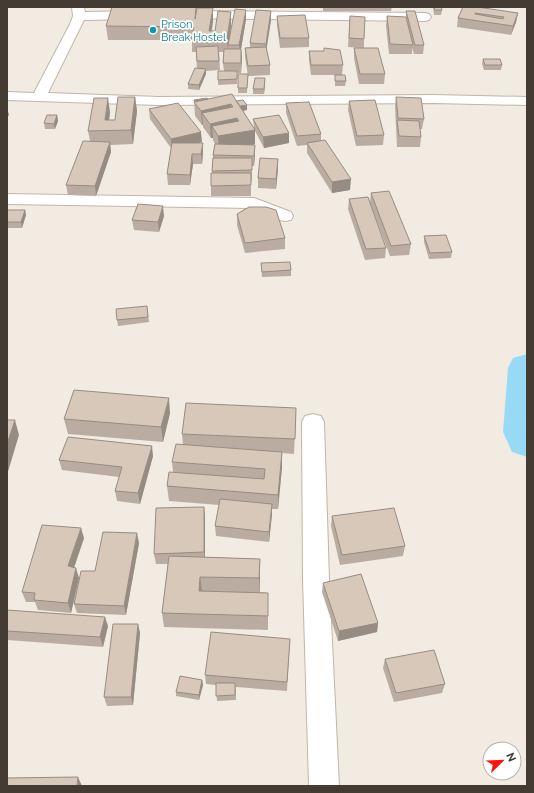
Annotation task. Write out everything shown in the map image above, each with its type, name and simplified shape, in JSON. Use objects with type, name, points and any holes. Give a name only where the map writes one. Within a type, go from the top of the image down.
[{"type":"street","points":[[39,97],[78,11],[148,15]]},
{"type":"street","points":[[171,15],[425,17]]},
{"type":"street","points":[[7,96],[158,101],[433,99],[527,101]]},
{"type":"street","points":[[7,199],[254,203],[285,216]]},
{"type":"street","points":[[313,422],[316,579],[324,786]]},
{"type":"building","points":[[112,7],[196,7],[195,19],[197,8],[213,8],[209,31],[215,31],[218,11],[231,12],[227,39],[191,39],[194,27],[106,26]]},
{"type":"building","points":[[434,7],[441,7],[442,10],[435,10]]},
{"type":"building","points":[[463,7],[477,7],[518,13],[513,26],[458,18]],"holes":[[[475,13],[504,17],[503,19]]]},
{"type":"building","points":[[235,9],[246,10],[239,45],[228,45]]},
{"type":"building","points":[[256,10],[271,11],[266,44],[250,43]]},
{"type":"building","points":[[406,11],[415,11],[424,45],[415,45]]},
{"type":"building","points":[[305,15],[309,38],[280,38],[277,16]]},
{"type":"building","points":[[350,16],[365,17],[364,39],[349,38]]},
{"type":"building","points":[[387,16],[406,17],[413,45],[390,44]]},
{"type":"building","points":[[218,46],[219,61],[197,61],[196,47]]},
{"type":"building","points":[[266,47],[270,65],[248,66],[245,48]]},
{"type":"building","points":[[324,48],[340,50],[343,65],[311,65],[309,51],[324,51]]},
{"type":"building","points":[[354,48],[378,48],[385,74],[360,74]]},
{"type":"building","points":[[224,49],[241,49],[241,63],[223,63]]},
{"type":"building","points":[[483,59],[500,59],[502,65],[485,65]]},
{"type":"building","points":[[195,68],[206,69],[199,85],[188,84]]},
{"type":"building","points":[[218,71],[237,71],[237,79],[218,80]]},
{"type":"building","points":[[238,74],[248,74],[247,88],[238,88]]},
{"type":"building","points":[[335,75],[345,75],[346,81],[335,81]]},
{"type":"building","points":[[255,78],[265,78],[264,89],[253,89]]},
{"type":"building","points":[[232,94],[255,130],[218,136],[212,126],[239,121],[237,118],[210,124],[202,113],[233,107],[231,104],[201,111],[194,102]]},
{"type":"building","points":[[118,97],[135,97],[131,130],[88,131],[94,98],[108,98],[105,120],[115,120]]},
{"type":"building","points":[[396,97],[421,98],[424,119],[398,118]]},
{"type":"building","points":[[208,99],[194,101],[194,100]]},
{"type":"building","points":[[243,100],[247,105],[240,106],[236,101]]},
{"type":"building","points":[[375,100],[384,135],[357,136],[349,101]]},
{"type":"building","points":[[309,102],[321,134],[297,136],[286,103]]},
{"type":"building","points":[[178,103],[201,132],[171,139],[149,109]]},
{"type":"building","points":[[47,115],[57,115],[54,124],[44,123]]},
{"type":"building","points":[[279,115],[289,133],[263,137],[253,119]]},
{"type":"building","points":[[397,120],[419,121],[421,137],[399,136]]},
{"type":"building","points":[[325,140],[351,179],[332,182],[307,143]]},
{"type":"building","points":[[83,141],[110,142],[95,186],[66,185]]},
{"type":"building","points":[[172,143],[203,143],[201,154],[192,154],[190,175],[167,174]]},
{"type":"building","points":[[215,144],[255,145],[254,156],[213,155]]},
{"type":"building","points":[[213,158],[252,158],[252,170],[212,171]]},
{"type":"building","points":[[260,158],[278,159],[276,179],[258,178]]},
{"type":"building","points":[[211,173],[251,173],[251,185],[211,186]]},
{"type":"building","points":[[389,191],[411,244],[391,246],[371,193]]},
{"type":"building","points":[[368,197],[386,248],[366,249],[349,199]]},
{"type":"building","points":[[138,204],[163,206],[158,222],[132,220]]},
{"type":"building","points":[[249,207],[266,207],[276,210],[285,238],[245,243],[237,214]]},
{"type":"building","points":[[7,210],[25,210],[21,222],[7,222]]},
{"type":"building","points":[[446,235],[452,252],[430,253],[424,236]]},
{"type":"building","points":[[290,262],[291,270],[262,272],[261,263]]},
{"type":"building","points":[[147,306],[148,317],[117,320],[116,309]]},
{"type":"building","points":[[74,390],[169,398],[161,427],[64,419]]},
{"type":"building","points":[[186,403],[296,408],[295,439],[182,434]]},
{"type":"building","points":[[7,420],[15,420],[7,444]]},
{"type":"building","points":[[68,437],[152,446],[138,493],[115,491],[122,467],[59,460]]},
{"type":"building","points":[[176,444],[282,452],[278,495],[167,486],[169,472],[264,479],[265,469],[172,462]]},
{"type":"building","points":[[220,499],[272,504],[269,532],[215,526]]},
{"type":"building","points":[[204,507],[204,552],[154,554],[156,508]]},
{"type":"building","points":[[394,508],[405,546],[342,555],[332,516]]},
{"type":"building","points":[[42,525],[81,528],[68,566],[76,568],[68,603],[34,600],[35,593],[22,592]]},
{"type":"building","points":[[103,532],[137,533],[124,606],[74,604],[81,571],[95,571]]},
{"type":"building","points":[[169,556],[260,559],[259,578],[200,577],[199,591],[268,593],[268,616],[162,613]]},
{"type":"building","points":[[361,574],[378,623],[339,631],[323,583]]},
{"type":"building","points":[[7,610],[105,617],[100,637],[7,631]]},
{"type":"building","points":[[113,624],[138,624],[131,697],[104,697]]},
{"type":"building","points":[[211,632],[290,639],[287,682],[205,675]]},
{"type":"building","points":[[434,650],[445,684],[396,693],[385,659]]},
{"type":"building","points":[[180,676],[202,680],[199,695],[176,692]]},
{"type":"building","points":[[216,683],[235,683],[235,695],[216,696]]},
{"type":"building","points":[[78,777],[77,786],[7,786],[7,778]]},
{"type":"waterway","points":[[527,368],[524,432],[527,441]]},
{"type":"place","name":"Prison Break Hostel","points":[[153,30]]}]
